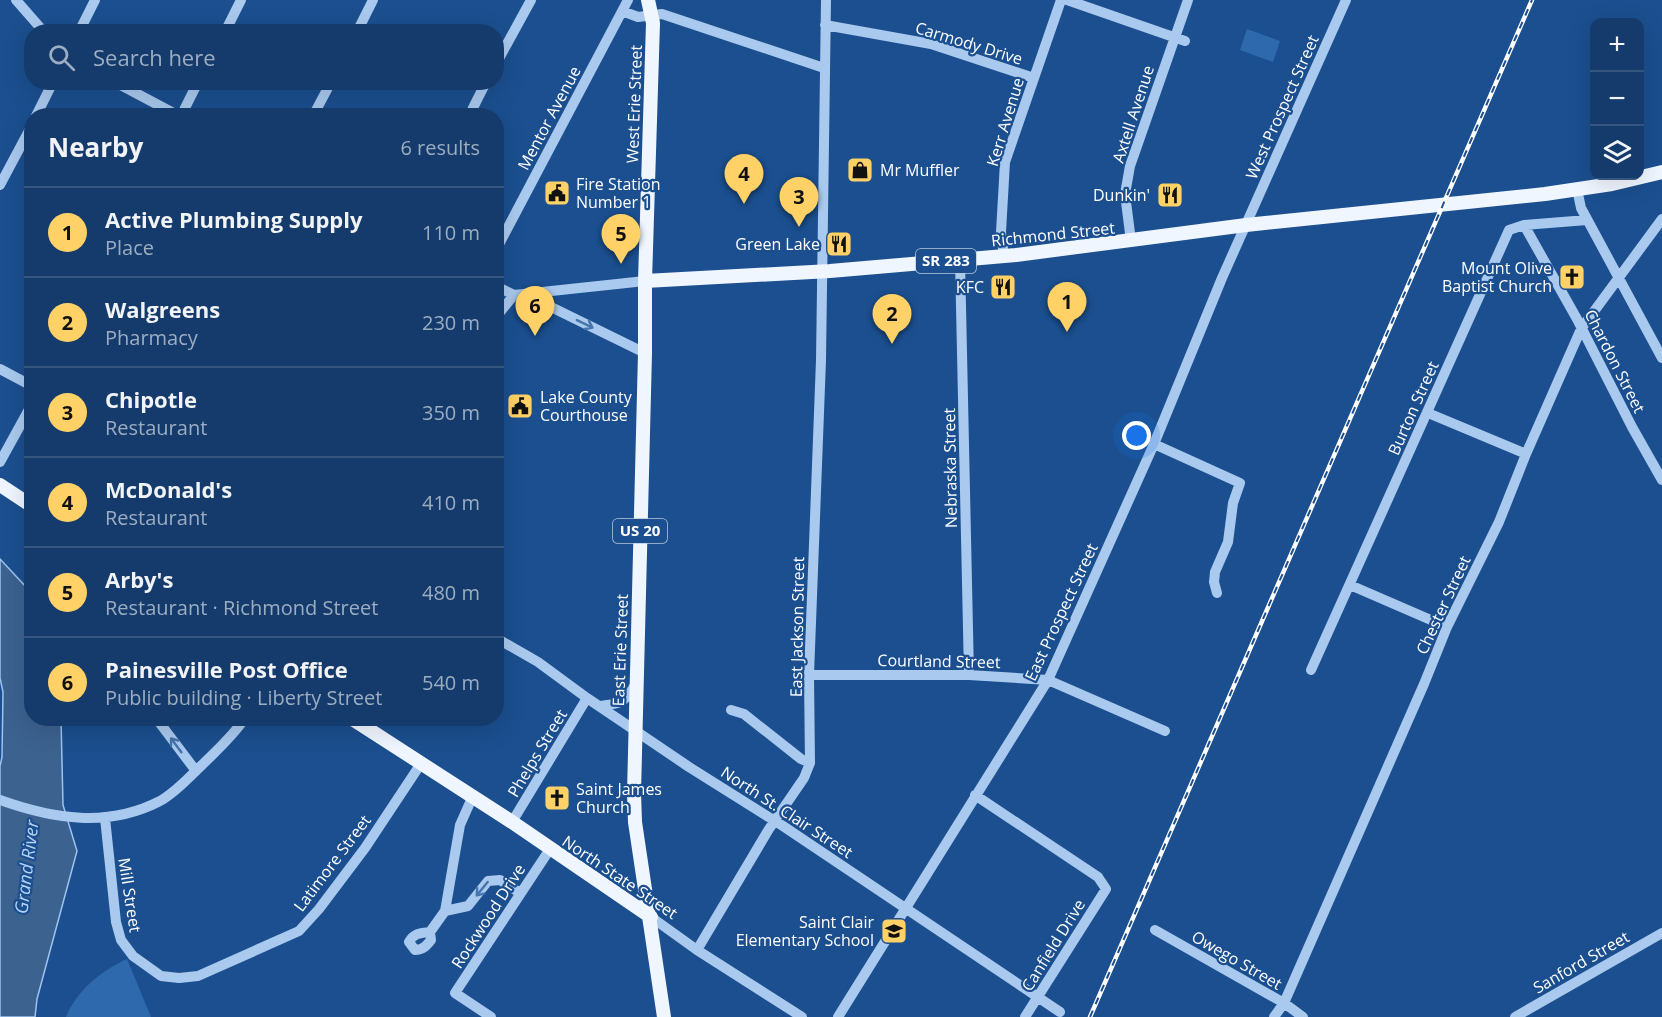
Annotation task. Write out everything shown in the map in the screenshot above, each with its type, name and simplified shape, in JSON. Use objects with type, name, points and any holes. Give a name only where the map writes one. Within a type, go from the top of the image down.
[{"type":"main road","name":"West Erie Street","points":[[645,281],[653,23],[648,0]]},
{"type":"main road","name":"Richmond Street","points":[[645,281],[821,272],[1004,256],[1246,225],[1577,189],[1612,184],[1662,172]]},
{"type":"main road","name":"Richmond Street","points":[[1612,184],[1662,183]]},
{"type":"main road","name":"East Erie Street","points":[[645,281],[634,730],[635,822],[651,917],[664,1017]]},
{"type":"main road","points":[[0,485],[24,501]]},
{"type":"main road","name":"North State Street","points":[[363,726],[471,798],[512,822],[651,917]]},
{"type":"street","points":[[16,0],[37,24]]},
{"type":"street","points":[[83,24],[95,0]]},
{"type":"street","points":[[229,24],[241,0]]},
{"type":"street","points":[[361,24],[374,0]]},
{"type":"street","points":[[504,49],[531,0]]},
{"type":"street","name":"Mentor Avenue","points":[[504,235],[628,0]]},
{"type":"street","name":"East Jackson Street","points":[[697,950],[804,778],[810,763],[809,675],[821,360],[826,0]]},
{"type":"street","name":"Kerr Avenue","points":[[1004,256],[1001,232],[1005,162],[1061,0]]},
{"type":"street","points":[[1068,0],[1180,39]]},
{"type":"street","name":"Axtell Avenue","points":[[1131,241],[1125,194],[1130,166],[1180,39],[1188,0]]},
{"type":"street","name":"West Prospect Street","points":[[1246,225],[1342,1]]},
{"type":"street","points":[[622,11],[638,17],[662,14],[824,68]]},
{"type":"street","name":"Carmody Drive","points":[[825,25],[931,44],[1034,78]]},
{"type":"street","points":[[40,108],[49,90]]},
{"type":"street","points":[[130,90],[165,108]]},
{"type":"street","points":[[184,108],[194,90]]},
{"type":"street","points":[[318,108],[327,90]]},
{"type":"street","points":[[472,108],[482,90]]},
{"type":"street","points":[[0,185],[24,140]]},
{"type":"street","points":[[1577,189],[1581,208],[1587,220],[1662,358]]},
{"type":"street","name":"Chester Street","points":[[1274,1017],[1284,1003],[1447,627],[1499,522],[1581,329],[1662,219]]},
{"type":"street","points":[[1524,225],[1587,220]]},
{"type":"street","name":"East Prospect Street","points":[[838,1017],[1048,680],[1154,444],[1246,225]]},
{"type":"street","name":"Chardon Street","points":[[1524,225],[1662,480]]},
{"type":"street","name":"Burton Street","points":[[1311,670],[1509,230],[1524,225]]},
{"type":"street","name":"Nebraska Street","points":[[960,260],[969,675]]},
{"type":"street","name":"Richmond Street","points":[[514,295],[645,281]]},
{"type":"street","points":[[504,290],[514,295],[504,307]]},
{"type":"street","points":[[537,293],[549,306],[645,353]]},
{"type":"street","points":[[0,369],[24,382]]},
{"type":"street","points":[[1428,413],[1526,454]]},
{"type":"street","points":[[0,462],[24,418]]},
{"type":"street","points":[[1154,444],[1240,483],[1233,503],[1228,542],[1215,572],[1214,582],[1217,593]]},
{"type":"street","points":[[1350,585],[1447,627]]},
{"type":"street","name":"North St. Clair Street","points":[[504,643],[538,662],[634,730],[907,908],[1060,1012]]},
{"type":"street","name":"Courtland Street","points":[[809,675],[969,675],[1048,680],[1165,731]]},
{"type":"street","points":[[599,706],[619,704],[627,700],[635,685]]},
{"type":"street","name":"Phelps Street","points":[[512,822],[587,698]]},
{"type":"street","points":[[731,710],[744,714],[801,759],[810,763]]},
{"type":"street","points":[[162,726],[196,771]]},
{"type":"street","points":[[0,800],[46,815],[93,818],[120,816],[161,800],[181,785],[231,737],[239,726]]},
{"type":"street","name":"Latimore Street","points":[[179,978],[198,976],[219,968],[299,931],[319,909],[358,856],[420,765]]},
{"type":"street","name":"Canfield Drive","points":[[975,795],[1098,877],[1106,890],[1025,1017]]},
{"type":"street","points":[[430,932],[445,911],[460,825],[471,798]]},
{"type":"street","name":"Mill Street","points":[[105,818],[116,922],[121,940],[133,956],[161,976],[179,978]]},
{"type":"street","name":"Rockwood Drive","points":[[491,1017],[455,993],[550,849]]},
{"type":"street","points":[[445,911],[468,906],[488,880],[500,880],[520,893]]},
{"type":"street","name":"North State Street","points":[[651,917],[697,950],[802,1017]]},
{"type":"street","name":"Owego Street","points":[[1155,930],[1284,1003],[1303,1017]]},
{"type":"street","name":"Sanford Street","points":[[1515,1017],[1662,933]]},
{"type":"shaded area","points":[[1247,29],[1280,41],[1273,62],[1240,50]]},
{"type":"shaded area","points":[[127,959],[151,1017],[66,1017],[77,998],[91,982],[108,969]]},
{"type":"water","name":"Grand River","points":[[0,559],[24,585],[24,726],[61,726],[63,805],[77,851],[37,999],[35,1017],[0,1017],[0,766],[3,692],[0,678]]},
{"type":"railway","points":[[1090,1017],[1532,0]]},
{"type":"place","name":"Mr Muffler","points":[[860,170]]},
{"type":"place","name":"Fire Station Number 1","points":[[557,193]]},
{"type":"place","name":"Dunkin'","points":[[1170,195]]},
{"type":"place","name":"McDonald's","points":[[744,204]]},
{"type":"place","name":"Chipotle","points":[[799,227]]},
{"type":"place","name":"Green Lake","points":[[839,244]]},
{"type":"place","name":"Arby's","points":[[621,264]]},
{"type":"place","name":"Mount Olive Baptist Church","points":[[1572,277]]},
{"type":"place","name":"KFC","points":[[1003,287]]},
{"type":"place","name":"Active Plumbing Supply","points":[[1067,332]]},
{"type":"place","name":"Painesville Post Office","points":[[535,336]]},
{"type":"place","name":"Walgreens","points":[[892,344]]},
{"type":"place","name":"Lake County Courthouse","points":[[520,406]]},
{"type":"place","name":"Saint James Church","points":[[557,798]]},
{"type":"place","name":"Saint Clair Elementary School","points":[[894,931]]}]
